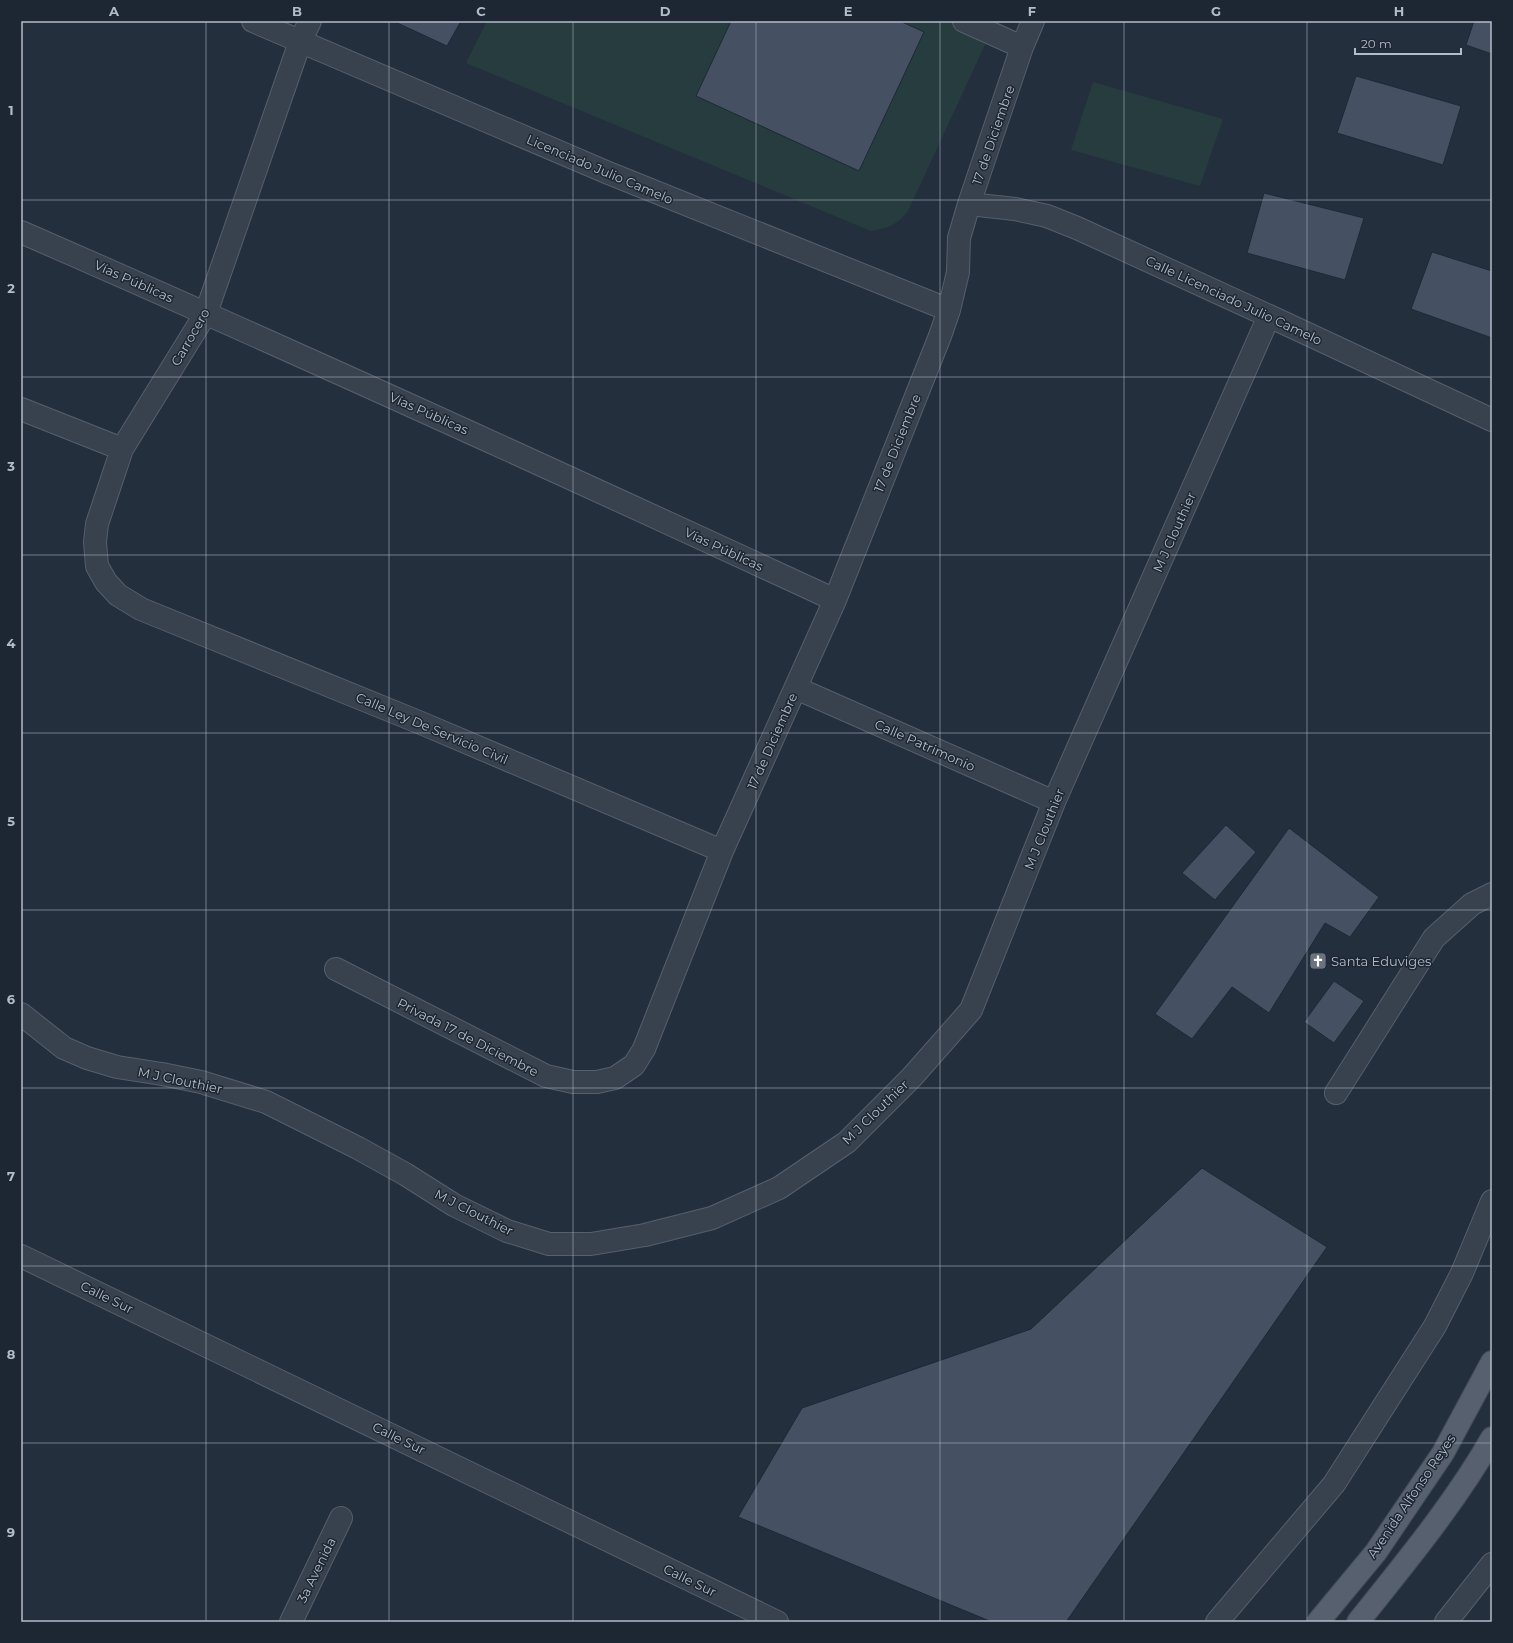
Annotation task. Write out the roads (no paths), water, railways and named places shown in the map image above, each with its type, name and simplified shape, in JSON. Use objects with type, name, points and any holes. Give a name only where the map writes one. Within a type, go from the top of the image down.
[{"type":"main road","name":"Avenida Alfonso Reyes","points":[[1318,1622],[1376,1552],[1443,1453],[1492,1362]]},
{"type":"main road","points":[[1358,1622],[1410,1556],[1477,1464],[1492,1438]]},
{"type":"street","name":"Licenciado Julio Camelo","points":[[253,21],[606,172],[949,310]]},
{"type":"street","name":"Carrocero","points":[[141,609],[118,595],[106,582],[98,566],[95,542],[97,524],[122,450],[206,313],[300,42],[310,21]]},
{"type":"street","points":[[964,21],[1022,47]]},
{"type":"street","name":"17 de Diciembre","points":[[722,851],[835,600],[949,310],[958,272],[959,238],[1022,47],[1033,21]]},
{"type":"street","name":"Calle Licenciado Julio Camelo","points":[[969,204],[1015,209],[1047,216],[1269,316],[1492,420]]},
{"type":"street","name":"Vías Públicas","points":[[21,232],[206,313],[515,452],[835,600]]},
{"type":"street","name":"M J Clouthier","points":[[21,1014],[64,1048],[87,1058],[117,1067],[201,1082],[266,1102],[358,1148],[405,1174],[454,1205],[507,1231],[549,1244],[591,1244],[646,1235],[712,1218],[779,1188],[846,1142],[912,1078],[971,1010],[1054,802],[1269,316]]},
{"type":"street","points":[[21,409],[122,450]]},
{"type":"street","name":"Calle Ley De Servicio Civil","points":[[141,609],[421,723],[722,851]]},
{"type":"street","name":"Calle Patrimonio","points":[[796,688],[1054,802]]},
{"type":"street","name":"Privada 17 de Diciembre","points":[[336,969],[546,1076],[573,1082],[597,1082],[615,1078],[634,1065],[644,1049],[722,851]]},
{"type":"street","points":[[1336,1093],[1434,938],[1472,904],[1492,894]]},
{"type":"street","points":[[1217,1622],[1334,1484],[1435,1326],[1462,1273],[1492,1200]]},
{"type":"street","name":"Calle Sur","points":[[21,1256],[776,1622]]},
{"type":"street","name":"3a Avenida","points":[[291,1622],[341,1518]]},
{"type":"street","points":[[1446,1622],[1492,1564]]},
{"type":"place","name":"Santa Eduviges","points":[[1318,961]]}]
